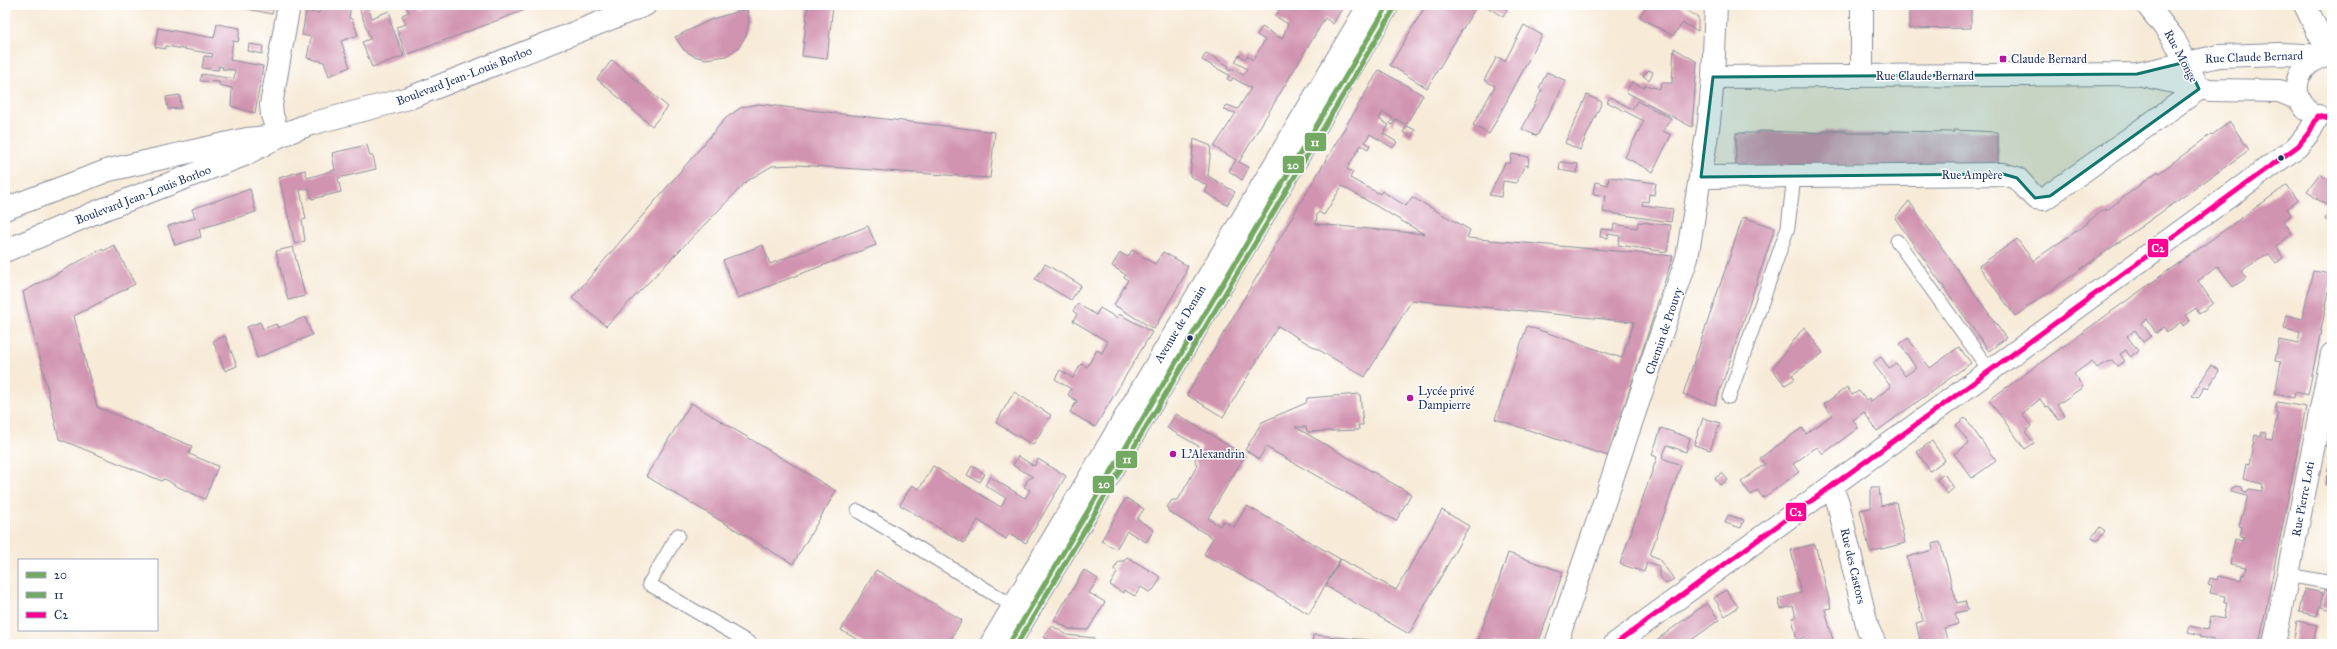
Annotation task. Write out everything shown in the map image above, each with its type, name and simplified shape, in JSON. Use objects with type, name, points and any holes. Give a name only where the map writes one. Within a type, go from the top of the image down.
[{"type":"street","points":[[279,136],[272,115],[271,105],[289,5]]},
{"type":"street","name":"Avenue de Denain","points":[[991,644],[1369,5]]},
{"type":"street","name":"Avenue de Denain","points":[[1009,644],[1388,5]]},
{"type":"street","name":"Chemin de Prouvy","points":[[1556,644],[1680,283],[1687,258],[1701,177],[1713,77],[1716,5]]},
{"type":"street","points":[[1862,5],[1862,76]]},
{"type":"street","name":"Rue Monge","points":[[2147,5],[2168,29],[2199,89]]},
{"type":"street","points":[[1615,644],[2298,146],[2310,131],[2325,118],[2306,109],[2299,99],[2298,80],[2303,68],[2308,63],[2330,54],[2305,5]]},
{"type":"street","name":"Boulevard Jean-Louis Borloo","points":[[5,251],[123,201],[244,155],[279,136],[319,121],[409,98],[639,6]]},
{"type":"street","name":"Rue Claude Bernard","points":[[1713,77],[2137,74],[2186,62],[2219,56],[2330,54]]},
{"type":"street","name":"Rue Claude Bernard","points":[[2137,74],[2199,89],[2270,90],[2286,93],[2299,99]]},
{"type":"street","name":"Rue Ampère","points":[[1701,177],[2003,174],[2017,178],[2034,198],[2044,199],[2199,89]]},
{"type":"street","name":"Boulevard Jean-Louis Borloo","points":[[5,209],[109,170],[247,139],[279,136]]},
{"type":"street","name":"Rue Pierre Loti","points":[[2274,644],[2332,354]]},
{"type":"street","name":"Rue des Castors","points":[[1831,487],[1838,503],[1868,629],[1875,644]]},
{"type":"lane","points":[[1729,397],[1788,226],[1794,176]]},
{"type":"lane","points":[[1897,240],[1990,371]]},
{"type":"lane","points":[[858,511],[1014,606]]},
{"type":"lane","points":[[678,535],[649,584],[751,644]]},
{"type":"lane","points":[[2288,575],[2332,583]]},
{"type":"highlighted area","points":[[2186,62],[2199,89],[2050,196],[2035,198],[2017,178],[2003,174],[1701,177],[1713,77],[2137,74]]},
{"type":"building","points":[[228,5],[274,5],[272,14]]},
{"type":"building","points":[[320,5],[351,5],[349,18],[352,19],[358,35],[341,41],[350,67],[329,76],[324,62],[307,58],[311,37],[302,35],[306,11],[319,13]]},
{"type":"building","points":[[367,5],[372,18],[389,11],[392,19],[389,19],[404,56],[372,67],[362,42],[370,39],[360,10]]},
{"type":"building","points":[[406,5],[417,5],[419,8],[426,5],[454,5],[455,7],[459,5],[523,5],[525,10],[406,55],[396,27],[406,24],[402,15],[409,12]]},
{"type":"building","points":[[525,5],[538,5],[527,9]]},
{"type":"building","points":[[808,5],[833,5],[827,59],[802,56]]},
{"type":"building","points":[[1284,5],[1344,5],[1333,24],[1325,18],[1239,162],[1249,167],[1242,180],[1229,171],[1236,160],[1214,147],[1236,113],[1224,110],[1227,105],[1238,109],[1251,88],[1233,78],[1231,81],[1227,79],[1229,75],[1202,60],[1206,53],[1229,66],[1227,69],[1230,71],[1231,68],[1243,75],[1247,69],[1235,62],[1239,55],[1245,59],[1247,56],[1253,60],[1265,40],[1257,35],[1262,27],[1282,39],[1288,24],[1275,16]]},
{"type":"building","points":[[1426,5],[1477,5],[1427,88],[1390,65]]},
{"type":"building","points":[[1484,5],[1499,5],[1507,10],[1503,17]]},
{"type":"building","points":[[1647,5],[1677,5],[1698,17],[1698,31],[1683,23],[1673,36],[1640,17]]},
{"type":"building","points":[[1909,5],[1971,5],[1971,28],[1909,29]]},
{"type":"building","points":[[747,9],[749,21],[746,35],[739,47],[726,56],[706,59],[694,56],[684,50],[675,37],[712,19]]},
{"type":"building","points":[[217,24],[240,28],[238,42],[233,41],[230,60],[263,66],[255,113],[231,106],[232,88],[219,85],[219,82],[200,81],[202,74],[234,79],[235,70],[222,69],[223,67],[219,66],[218,70],[202,68],[204,56],[212,57],[213,54],[166,46],[165,49],[155,47],[158,28],[214,38]]},
{"type":"building","points":[[1524,25],[1542,35],[1489,134],[1473,125],[1495,86],[1484,80],[1497,57],[1505,61]]},
{"type":"building","points":[[249,44],[263,46],[262,54],[248,51]]},
{"type":"building","points":[[1674,48],[1697,62],[1692,127],[1626,92],[1632,82],[1644,88],[1645,85],[1660,89],[1661,83],[1672,83]]},
{"type":"building","points":[[612,60],[668,107],[652,126],[597,79]]},
{"type":"building","points":[[1379,70],[1423,95],[1406,125],[1396,119],[1392,125],[1390,123],[1393,118],[1383,112],[1379,119],[1389,125],[1383,134],[1397,142],[1393,148],[1370,134],[1365,142],[1370,145],[1368,149],[1361,145],[1347,169],[1353,172],[1350,178],[1380,194],[1382,191],[1406,206],[1412,197],[1470,230],[1467,238],[1673,256],[1608,456],[1495,419],[1527,326],[1622,358],[1634,322],[1412,300],[1365,377],[1278,326],[1223,417],[1187,395]],"holes":[[[1342,186],[1424,234],[1316,224],[1317,214],[1319,212],[1324,215]]]},
{"type":"building","points":[[1649,70],[1653,72],[1649,80],[1643,76]]},
{"type":"building","points":[[1547,72],[1566,81],[1537,136],[1522,129],[1542,90],[1539,88]]},
{"type":"building","points":[[180,95],[181,108],[168,109],[166,97]]},
{"type":"building","points":[[1587,95],[1602,102],[1580,150],[1565,143]]},
{"type":"building","points":[[1610,97],[1632,109],[1637,101],[1671,118],[1663,131],[1671,135],[1653,172],[1625,157],[1644,121],[1607,102]]},
{"type":"building","points":[[759,104],[995,132],[990,178],[798,165],[772,166],[747,181],[606,326],[572,298],[726,118],[742,107]]},
{"type":"building","points":[[2230,122],[2249,150],[2015,316],[1979,266],[2017,239],[2034,262],[2034,260],[2088,223],[2087,222],[2105,209],[2106,211],[2158,171],[2159,173],[2211,134],[2212,135]]},
{"type":"building","points":[[1407,126],[1415,130],[1411,137],[1403,132]]},
{"type":"building","points":[[1954,130],[1998,132],[1998,166],[1736,167],[1736,133],[1759,133],[1759,131],[1823,133],[1824,131],[1846,131],[1846,133],[1889,133],[1889,131],[1954,132]]},
{"type":"building","points":[[1194,139],[1211,146],[1208,176],[1235,192],[1227,205],[1205,192],[1208,186],[1190,176]]},
{"type":"building","points":[[367,145],[370,156],[373,156],[376,169],[338,178],[341,192],[312,199],[309,188],[300,190],[306,219],[302,220],[305,241],[295,244],[279,178],[305,170],[307,178],[335,170],[332,153]]},
{"type":"building","points":[[1512,154],[1529,157],[1528,166],[1525,165],[1516,183],[1503,181],[1501,197],[1489,195],[1505,163],[1510,163]]},
{"type":"building","points":[[1560,162],[1578,164],[1577,173],[1559,170]]},
{"type":"building","points":[[2320,174],[2332,182],[2332,201],[2329,207],[2307,192]]},
{"type":"building","points":[[1609,177],[1656,183],[1654,195],[1649,194],[1648,202],[1643,201],[1642,205],[1673,209],[1671,222],[1603,212],[1606,196],[1593,194],[1595,182],[1608,185]]},
{"type":"building","points":[[2287,185],[2298,200],[2287,208],[2291,215],[2283,221],[2292,233],[2276,247],[2283,258],[2276,263],[2269,254],[2255,262],[2241,271],[2246,278],[2233,287],[2218,266],[2198,281],[2213,303],[2199,314],[2196,308],[2186,315],[2190,321],[2183,326],[2181,322],[2167,332],[2164,327],[2156,333],[2147,319],[2142,323],[2151,336],[2143,342],[2135,330],[2127,336],[2138,351],[2130,357],[2126,350],[2120,354],[2125,361],[2117,366],[2112,360],[2097,368],[2092,361],[2074,374],[2083,387],[2057,405],[2065,416],[2059,420],[2048,406],[2046,407],[2040,399],[2022,414],[2031,426],[2025,432],[2034,443],[2025,449],[1989,400]]},
{"type":"building","points":[[250,189],[256,212],[199,229],[201,237],[175,245],[168,226],[195,218],[192,209]]},
{"type":"building","points":[[1909,201],[2006,338],[1989,351],[1895,218]]},
{"type":"building","points":[[2329,207],[2332,207],[2332,221],[2325,220]]},
{"type":"building","points":[[1743,217],[1775,228],[1715,405],[1683,394]]},
{"type":"building","points":[[1638,222],[1671,225],[1667,252],[1618,245],[1620,236],[1608,234],[1608,238],[1600,237],[1601,229],[1613,230],[1614,224],[1637,228]]},
{"type":"building","points":[[868,226],[876,245],[738,298],[723,260],[763,245],[770,264]]},
{"type":"building","points":[[114,245],[135,284],[74,316],[97,407],[192,446],[189,454],[218,466],[205,499],[176,486],[167,480],[163,479],[162,481],[59,439],[23,292],[102,249],[103,251]]},
{"type":"building","points":[[293,247],[305,296],[288,300],[276,251]]},
{"type":"building","points":[[1132,250],[1155,264],[1163,252],[1188,266],[1185,272],[1186,273],[1154,329],[1114,305],[1128,280],[1124,277],[1126,275],[1112,266],[1120,253],[1128,257]]},
{"type":"building","points":[[1045,264],[1081,285],[1071,300],[1035,279]]},
{"type":"building","points":[[2313,271],[2332,274],[2332,276],[2308,395],[2295,392],[2294,398],[2275,394],[2281,362],[2275,361],[2279,340],[2298,344],[2300,332],[2284,329],[2287,315],[2302,319]]},
{"type":"building","points":[[1078,304],[1096,315],[1100,308],[1117,318],[1119,314],[1152,332],[1095,427],[1070,412],[1077,401],[1068,395],[1071,389],[1055,379],[1060,370],[1073,378],[1081,364],[1087,367],[1097,350],[1102,353],[1108,342],[1073,321],[1077,314],[1073,311]]},
{"type":"building","points":[[305,317],[312,335],[257,358],[247,327],[260,322],[263,329],[276,324],[278,328]]},
{"type":"building","points":[[1804,327],[1823,353],[1792,375],[1795,379],[1785,385],[1772,369]]},
{"type":"building","points":[[225,336],[237,366],[225,371],[213,341]]},
{"type":"building","points":[[1908,338],[1930,368],[1959,347],[1971,363],[1877,431],[1864,412],[1853,420],[1858,428],[1823,454],[1817,447],[1793,464],[1799,472],[1763,498],[1757,490],[1751,495],[1741,482],[1765,464],[1760,458],[1802,428],[1806,434],[1832,415],[1824,404],[1847,387],[1852,395],[1859,391],[1866,400],[1869,398],[1871,401],[1891,387],[1873,363],[1881,357],[1889,368],[1896,363],[1905,376],[1916,368],[1900,344]]},
{"type":"building","points":[[2211,365],[2219,371],[2208,388],[2205,386],[2198,398],[2192,396]]},
{"type":"building","points":[[1014,392],[1051,415],[1033,445],[996,423]]},
{"type":"building","points":[[1360,394],[1363,425],[1358,425],[1359,430],[1307,432],[1306,427],[1295,427],[1411,494],[1396,521],[1266,447],[1259,459],[1245,450],[1262,422],[1306,403],[1307,398]]},
{"type":"building","points":[[2277,402],[2306,407],[2259,644],[2230,644],[2201,637],[2201,635],[2188,632],[2190,626],[2208,630],[2211,616],[2224,619],[2227,603],[2224,603],[2225,596],[2210,593],[2212,585],[2208,584],[2210,578],[2217,580],[2218,576],[2241,581],[2242,574],[2244,575],[2246,567],[2230,564],[2235,539],[2242,541],[2244,537],[2240,536],[2242,527],[2239,526],[2248,496],[2231,492],[2232,488],[2236,486],[2242,487],[2243,492],[2247,493],[2249,489],[2262,491],[2263,484],[2243,479],[2246,464],[2249,465],[2255,435],[2261,437],[2262,432],[2266,433],[2265,438],[2272,439],[2278,413],[2275,412]]},
{"type":"building","points":[[691,403],[836,491],[793,564],[646,476]]},
{"type":"building","points":[[1176,414],[1245,455],[1208,518],[1220,526],[1223,521],[1234,527],[1247,506],[1340,559],[1309,614],[1204,554],[1213,538],[1169,512],[1167,507],[1172,500],[1178,500],[1197,466],[1195,460],[1202,448],[1167,428]]},
{"type":"building","points":[[1703,418],[1720,423],[1710,450],[1694,445]]},
{"type":"building","points":[[1965,418],[1996,461],[1972,478],[1954,454],[1969,443],[1956,425]]},
{"type":"building","points":[[1661,428],[1690,438],[1686,452],[1667,445],[1662,458],[1681,465],[1650,555],[1658,558],[1674,579],[1666,584],[1659,575],[1659,566],[1647,562],[1644,572],[1620,564],[1657,457],[1652,455]]},
{"type":"building","points":[[1932,441],[1945,460],[1930,471],[1917,452]]},
{"type":"building","points":[[2332,453],[2332,473],[2327,472]]},
{"type":"building","points":[[1018,456],[1034,466],[1038,459],[1066,476],[1026,543],[1009,534],[1006,539],[978,520],[964,543],[900,505],[912,485],[919,489],[933,466],[1001,507],[1006,498],[985,485],[990,477],[1025,498],[1030,490],[1024,487],[1028,479],[1033,477],[1013,465]]},
{"type":"building","points":[[972,466],[985,474],[980,482],[967,475]]},
{"type":"building","points":[[1722,473],[1728,480],[1720,485],[1715,478]]},
{"type":"building","points":[[1944,474],[1954,488],[1947,494],[1937,479]]},
{"type":"building","points":[[2327,475],[2332,477],[2332,486],[2325,485]]},
{"type":"building","points":[[1871,487],[1879,487],[1881,506],[1896,502],[1905,543],[1870,552],[1860,510],[1871,508]]},
{"type":"building","points":[[1126,498],[1144,509],[1137,519],[1154,530],[1146,542],[1127,531],[1116,549],[1101,541]]},
{"type":"building","points":[[1442,510],[1469,526],[1409,634],[1326,586],[1341,559],[1396,590]]},
{"type":"building","points":[[1728,515],[1744,520],[1741,528],[1725,523]]},
{"type":"building","points":[[2100,527],[2105,531],[2097,541],[2092,537]]},
{"type":"building","points":[[1940,542],[1957,603],[1965,601],[1968,610],[1955,613],[1958,624],[1944,628],[1948,644],[1921,644],[1916,623],[1923,621],[1907,557],[1933,550],[1932,544]]},
{"type":"building","points":[[1815,544],[1831,608],[1825,609],[1834,644],[1807,644],[1805,637],[1797,640],[1792,618],[1796,617],[1793,606],[1781,609],[1778,599],[1801,593],[1791,550]]},
{"type":"building","points":[[1508,553],[1563,572],[1538,644],[1477,644]]},
{"type":"building","points":[[1127,557],[1159,576],[1160,580],[1153,590],[1149,592],[1141,587],[1135,596],[1124,590],[1123,593],[1110,585],[1117,573],[1114,569],[1119,561],[1124,561]]},
{"type":"building","points":[[876,570],[962,620],[948,644],[865,644],[841,630]]},
{"type":"building","points":[[1084,570],[1098,579],[1089,593],[1105,602],[1088,630],[1069,629],[1054,620]]},
{"type":"building","points":[[2304,589],[2323,593],[2317,616],[2299,612]]},
{"type":"building","points":[[1726,590],[1738,607],[1725,616],[1714,598]]},
{"type":"building","points":[[2325,590],[2332,592],[2332,610],[2321,607]]},
{"type":"building","points":[[1707,603],[1719,620],[1686,644],[1651,644]]},
{"type":"building","points":[[2297,621],[2317,625],[2313,644],[2293,644]]},
{"type":"building","points":[[1051,625],[1067,635],[1094,638],[1090,644],[1055,644],[1044,637]]},
{"type":"building","points":[[1313,635],[1370,640],[1370,644],[1312,643]]},
{"type":"transit line","name":"20","points":[[1009,644],[1388,5]]},
{"type":"transit line","name":"11","points":[[1017,644],[1394,9]]},
{"type":"transit line","name":"C2","points":[[1615,644],[2298,146],[2310,131],[2318,116],[2332,120]]},
{"type":"place","name":"Claude Bernard","points":[[2003,59]]},
{"type":"place","name":"Lycée privé Dampierre","points":[[1410,398]]},
{"type":"place","name":"L’Alexandrin","points":[[1173,454]]}]
